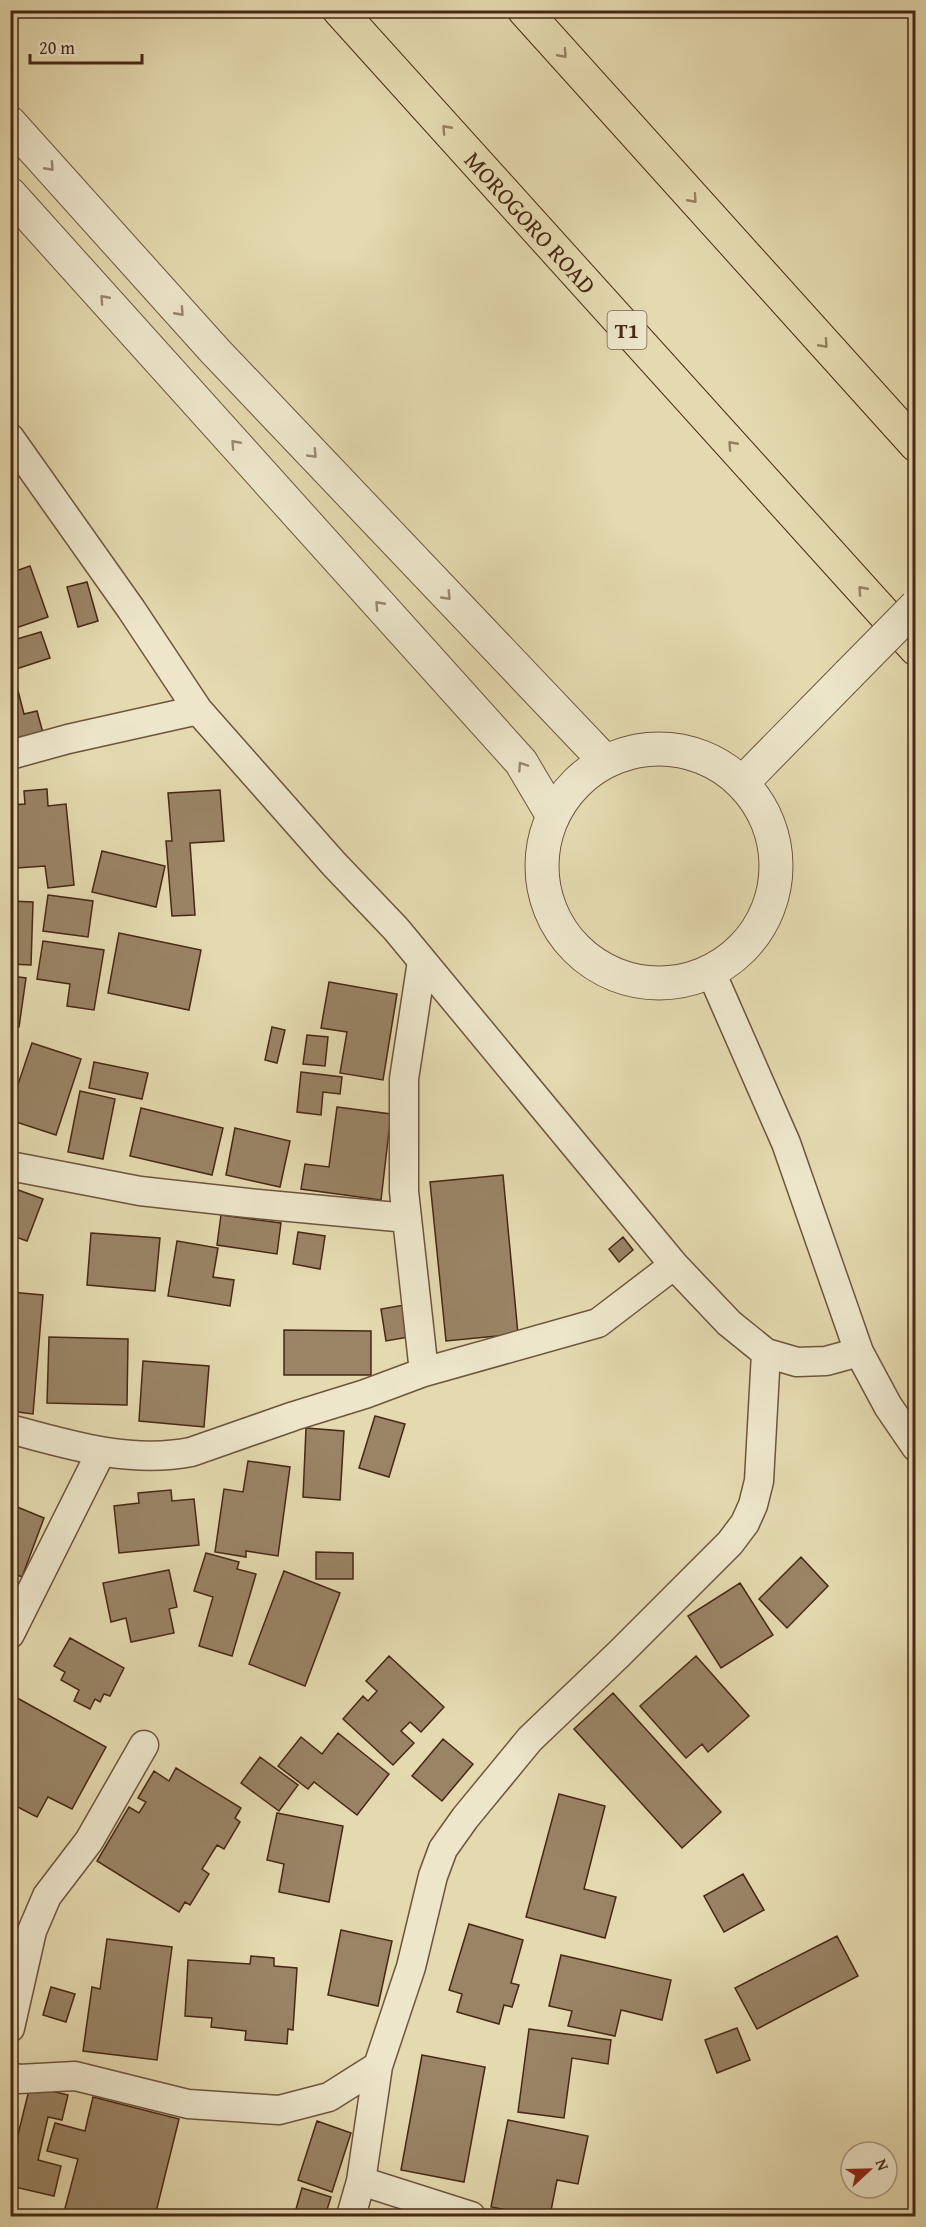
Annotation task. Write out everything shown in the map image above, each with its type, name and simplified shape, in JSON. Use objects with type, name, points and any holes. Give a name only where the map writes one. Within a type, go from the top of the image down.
[{"type":"highway","name":"MOROGORO ROAD","points":[[339,10],[915,649]]},
{"type":"highway","points":[[524,10],[915,445]]},
{"type":"street","points":[[10,123],[215,351],[605,761]]},
{"type":"street","points":[[10,195],[521,762],[553,816]]},
{"type":"street","points":[[10,438],[131,609],[198,710],[422,961],[674,1265],[729,1323],[766,1353],[797,1362],[826,1361],[859,1352]]},
{"type":"street","points":[[742,783],[915,606]]},
{"type":"street","points":[[10,755],[130,723],[198,710]]},
{"type":"street","points":[[652,748],[677,750],[701,756],[723,767],[742,783],[759,805],[771,831],[776,858],[774,886],[767,912],[753,937],[735,957],[711,972],[686,981],[660,984],[634,981],[609,972],[587,959],[569,940],[554,918],[545,893],[542,867],[545,841],[553,816],[567,794],[605,761],[652,748]]},
{"type":"street","points":[[422,961],[404,1079],[404,1191],[424,1372]]},
{"type":"street","points":[[711,972],[786,1143],[859,1352],[888,1406],[915,1447]]},
{"type":"street","points":[[10,1166],[140,1191],[407,1218]]},
{"type":"street","points":[[10,1429],[101,1452],[153,1456],[191,1452],[366,1394],[424,1372],[598,1323],[674,1265]]},
{"type":"street","points":[[351,2217],[361,2181],[378,2066],[411,1966],[433,1876],[443,1849],[465,1818],[530,1739],[714,1559],[745,1523],[759,1481],[766,1353]]},
{"type":"street","points":[[10,1634],[101,1452]]},
{"type":"street","points":[[10,2028],[32,1931],[47,1896],[89,1841],[144,1745]]},
{"type":"street","points":[[10,2077],[19,2079],[75,2076],[189,2104],[279,2110],[329,2097],[378,2066]]},
{"type":"street","points":[[361,2181],[471,2217]]},
{"type":"building","points":[[30,566],[48,617],[10,630],[10,573]]},
{"type":"building","points":[[87,582],[98,621],[78,627],[67,587]]},
{"type":"building","points":[[41,632],[50,658],[10,671],[10,641]]},
{"type":"building","points":[[16,683],[24,714],[37,711],[43,733],[10,742],[10,685]]},
{"type":"building","points":[[47,789],[48,806],[66,804],[74,885],[48,888],[45,866],[17,868],[11,805],[25,804],[24,791]]},
{"type":"building","points":[[220,790],[224,841],[190,843],[195,915],[172,916],[166,841],[172,841],[168,793]]},
{"type":"building","points":[[102,851],[165,866],[156,907],[92,892]]},
{"type":"building","points":[[48,895],[93,901],[88,937],[43,931]]},
{"type":"building","points":[[10,901],[33,902],[31,965],[10,964]]},
{"type":"building","points":[[119,933],[201,950],[189,1010],[108,993]]},
{"type":"building","points":[[43,941],[104,950],[94,1010],[67,1006],[70,984],[37,979]]},
{"type":"building","points":[[10,976],[26,978],[19,1027],[10,1026]]},
{"type":"building","points":[[329,982],[397,994],[383,1080],[340,1073],[347,1032],[321,1028]]},
{"type":"building","points":[[272,1027],[285,1030],[277,1063],[265,1060]]},
{"type":"building","points":[[307,1035],[328,1037],[325,1066],[303,1064]]},
{"type":"building","points":[[32,1043],[81,1059],[56,1135],[10,1120],[10,1108]]},
{"type":"building","points":[[94,1062],[148,1073],[142,1099],[89,1088]]},
{"type":"building","points":[[301,1072],[342,1077],[340,1094],[323,1092],[321,1115],[297,1112]]},
{"type":"building","points":[[80,1091],[115,1099],[103,1159],[68,1152]]},
{"type":"building","points":[[337,1107],[391,1114],[381,1200],[301,1189],[305,1164],[329,1167]]},
{"type":"building","points":[[141,1108],[223,1128],[212,1175],[130,1156]]},
{"type":"building","points":[[235,1128],[290,1141],[280,1187],[226,1175]]},
{"type":"building","points":[[503,1175],[518,1334],[446,1341],[430,1182]]},
{"type":"building","points":[[10,1187],[43,1199],[27,1241],[10,1235]]},
{"type":"building","points":[[221,1215],[281,1223],[277,1254],[217,1245]]},
{"type":"building","points":[[298,1232],[325,1236],[320,1269],[293,1264]]},
{"type":"building","points":[[91,1233],[160,1238],[155,1291],[87,1285]]},
{"type":"building","points":[[623,1237],[633,1250],[619,1262],[609,1249]]},
{"type":"building","points":[[177,1241],[218,1248],[213,1277],[234,1280],[230,1306],[168,1296]]},
{"type":"building","points":[[10,1292],[43,1295],[33,1414],[10,1411]]},
{"type":"building","points":[[404,1305],[409,1337],[386,1341],[381,1309]]},
{"type":"building","points":[[284,1330],[371,1331],[371,1375],[284,1375]]},
{"type":"building","points":[[49,1337],[128,1339],[127,1405],[47,1403]]},
{"type":"building","points":[[143,1361],[209,1366],[204,1427],[139,1421]]},
{"type":"building","points":[[375,1416],[405,1424],[389,1477],[359,1468]]},
{"type":"building","points":[[306,1428],[344,1431],[340,1500],[303,1497]]},
{"type":"building","points":[[248,1461],[290,1467],[278,1556],[246,1551],[246,1557],[215,1552],[224,1489],[243,1492]]},
{"type":"building","points":[[171,1490],[172,1501],[194,1499],[199,1545],[119,1553],[114,1506],[139,1503],[138,1493]]},
{"type":"building","points":[[10,1504],[44,1518],[22,1577],[10,1572]]},
{"type":"building","points":[[316,1552],[353,1553],[353,1579],[316,1579]]},
{"type":"building","points":[[206,1553],[239,1562],[237,1569],[256,1574],[232,1656],[199,1646],[213,1597],[194,1591]]},
{"type":"building","points":[[801,1557],[828,1586],[787,1628],[759,1599]]},
{"type":"building","points":[[169,1570],[177,1607],[169,1609],[174,1633],[131,1642],[126,1618],[111,1622],[103,1583]]},
{"type":"building","points":[[284,1571],[340,1593],[305,1686],[249,1664]]},
{"type":"building","points":[[740,1583],[773,1635],[721,1668],[688,1616]]},
{"type":"building","points":[[70,1638],[124,1668],[110,1696],[104,1694],[100,1702],[95,1699],[90,1709],[74,1701],[79,1690],[61,1680],[65,1672],[54,1666]]},
{"type":"building","points":[[389,1656],[444,1707],[421,1732],[410,1722],[401,1731],[414,1743],[393,1765],[343,1719],[363,1696],[368,1701],[377,1691],[366,1681]]},
{"type":"building","points":[[696,1656],[749,1716],[708,1752],[702,1744],[686,1758],[640,1706]]},
{"type":"building","points":[[613,1693],[721,1812],[682,1848],[574,1729]]},
{"type":"building","points":[[10,1694],[106,1747],[72,1809],[48,1797],[37,1817],[10,1803]]},
{"type":"building","points":[[338,1733],[389,1774],[357,1815],[314,1782],[308,1789],[278,1766],[301,1737],[322,1754]]},
{"type":"building","points":[[443,1739],[473,1764],[442,1801],[412,1776]]},
{"type":"building","points":[[260,1757],[298,1785],[279,1811],[241,1783]]},
{"type":"building","points":[[176,1768],[241,1808],[235,1818],[240,1822],[224,1849],[217,1845],[202,1869],[209,1874],[190,1905],[185,1902],[179,1912],[97,1861],[129,1807],[139,1813],[146,1802],[138,1798],[154,1771],[169,1781]]},
{"type":"building","points":[[559,1794],[605,1806],[584,1889],[616,1897],[605,1938],[526,1917]]},
{"type":"building","points":[[277,1813],[343,1826],[329,1902],[279,1892],[284,1864],[267,1860]]},
{"type":"building","points":[[743,1874],[764,1910],[724,1932],[704,1896]]},
{"type":"building","points":[[469,1924],[523,1940],[511,1983],[519,1985],[512,2007],[504,2005],[499,2024],[457,2012],[462,1994],[449,1990]]},
{"type":"building","points":[[341,1930],[392,1941],[378,2006],[328,1995]]},
{"type":"building","points":[[837,1936],[858,1976],[757,2029],[735,1988]]},
{"type":"building","points":[[107,1939],[172,1947],[157,2060],[83,2051],[92,1987],[100,1989]]},
{"type":"building","points":[[561,1955],[671,1980],[662,2020],[621,2010],[615,2036],[568,2026],[572,2011],[549,2006]]},
{"type":"building","points":[[251,1956],[274,1958],[274,1966],[297,1968],[293,2030],[288,2029],[287,2044],[245,2040],[246,2031],[211,2027],[212,2018],[185,2016],[188,1960],[250,1964]]},
{"type":"building","points":[[51,1987],[75,1994],[66,2022],[43,2015]]},
{"type":"building","points":[[737,2028],[750,2060],[717,2073],[705,2040]]},
{"type":"building","points":[[529,2029],[611,2040],[608,2064],[572,2058],[564,2118],[518,2112]]},
{"type":"building","points":[[422,2055],[485,2067],[464,2182],[401,2170]]},
{"type":"building","points":[[30,2086],[68,2095],[62,2120],[48,2117],[38,2160],[61,2166],[54,2196],[10,2186],[10,2167]]},
{"type":"building","points":[[93,2097],[179,2119],[155,2216],[63,2216],[78,2159],[47,2151],[55,2123],[85,2131]]},
{"type":"building","points":[[508,2120],[588,2136],[578,2184],[557,2180],[550,2216],[491,2207]]},
{"type":"building","points":[[317,2121],[351,2133],[332,2192],[298,2180]]},
{"type":"building","points":[[302,2188],[331,2197],[325,2216],[294,2216]]}]
